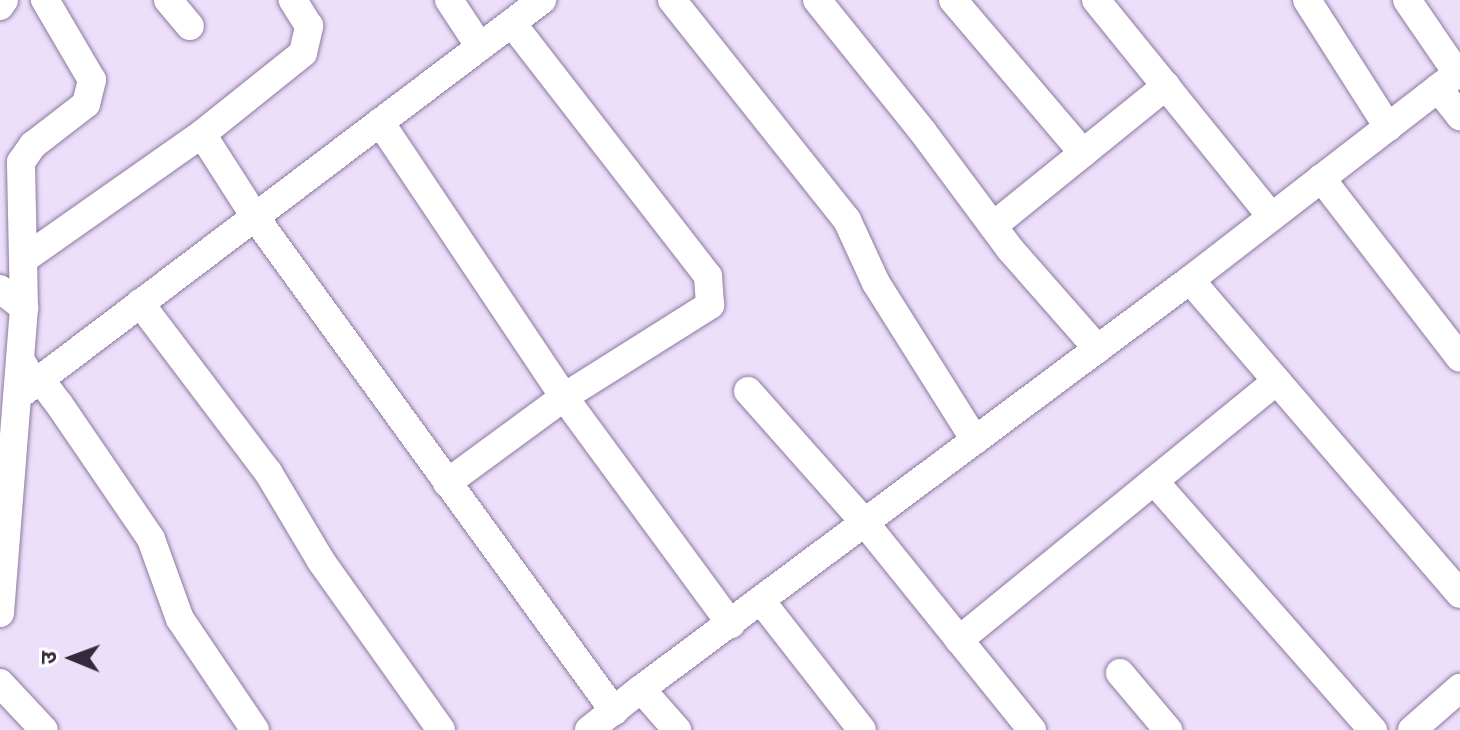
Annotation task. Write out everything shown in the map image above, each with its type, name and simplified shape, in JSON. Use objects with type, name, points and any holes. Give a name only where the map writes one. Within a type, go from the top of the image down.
[{"type":"street","points":[[0,6],[4,0]]},
{"type":"street","points":[[0,613],[26,379],[21,162],[33,145],[86,104],[92,80],[45,0]]},
{"type":"street","points":[[168,0],[190,26]]},
{"type":"street","points":[[24,259],[202,134],[303,53],[309,26],[293,0]]},
{"type":"street","points":[[449,0],[480,47]]},
{"type":"street","points":[[26,379],[140,303],[542,0]]},
{"type":"street","points":[[672,0],[847,220],[876,283],[975,440]]},
{"type":"street","points":[[817,0],[993,226],[1098,349]]},
{"type":"street","points":[[953,0],[1083,153]]},
{"type":"street","points":[[1096,0],[1272,217]]},
{"type":"street","points":[[1307,0],[1388,127]]},
{"type":"street","points":[[1407,0],[1452,77],[1460,116]]},
{"type":"street","points":[[447,483],[564,397],[710,305],[708,276],[512,23]]},
{"type":"street","points":[[589,730],[1190,280],[1452,77]]},
{"type":"street","points":[[993,226],[1166,86]]},
{"type":"street","points":[[380,122],[564,397],[731,624]]},
{"type":"street","points":[[202,134],[255,217],[614,711]]},
{"type":"street","points":[[1321,178],[1460,358]]},
{"type":"street","points":[[1190,280],[1460,594]]},
{"type":"street","points":[[0,289],[24,308]]},
{"type":"street","points":[[140,303],[268,472],[321,561],[441,730]]},
{"type":"street","points":[[26,379],[151,539],[180,619],[255,730]]},
{"type":"street","points":[[959,640],[1277,381]]},
{"type":"street","points":[[748,391],[865,523],[1032,730]]},
{"type":"street","points":[[1154,481],[1373,730]]},
{"type":"street","points":[[762,602],[862,730]]},
{"type":"street","points":[[1120,673],[1168,730]]},
{"type":"street","points":[[0,683],[44,730]]},
{"type":"street","points":[[641,689],[677,730]]},
{"type":"street","points":[[1412,730],[1457,697]]}]
